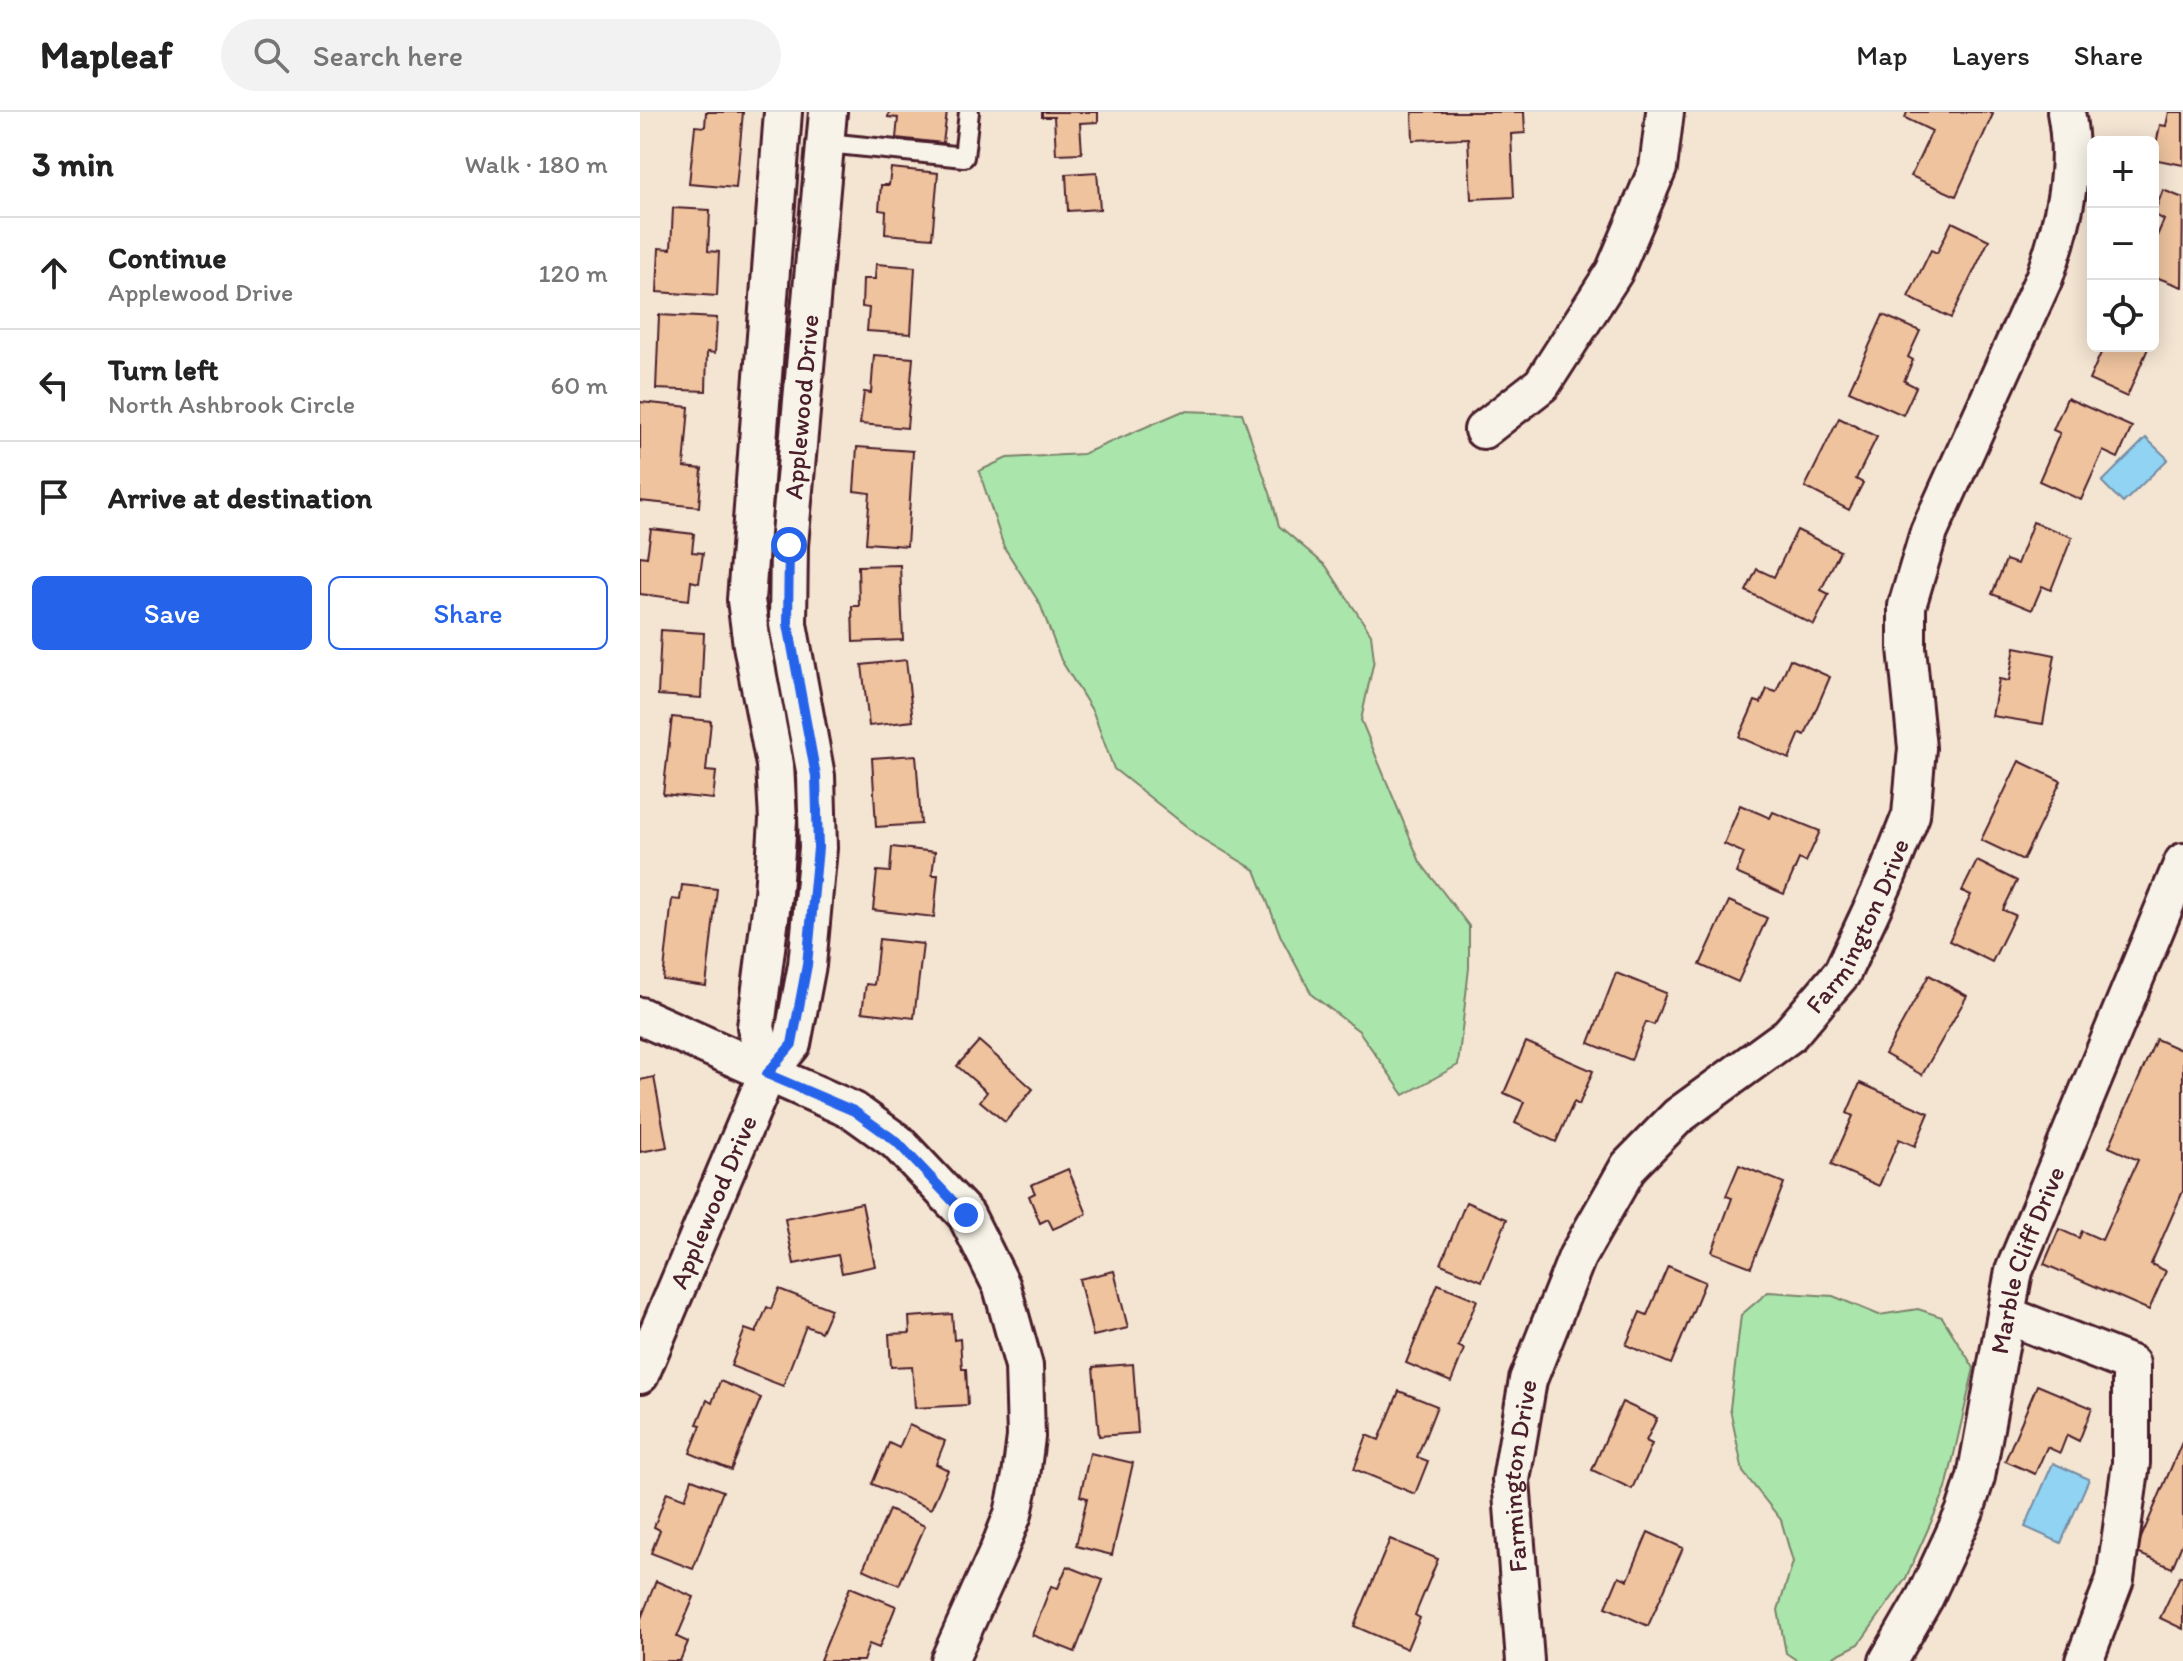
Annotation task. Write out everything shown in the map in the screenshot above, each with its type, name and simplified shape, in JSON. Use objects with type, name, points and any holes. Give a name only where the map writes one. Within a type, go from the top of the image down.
[{"type":"street","name":"Applewood Drive","points":[[640,1375],[767,1074],[792,1044],[807,965],[818,848],[816,776],[788,624],[769,545],[783,112]]},
{"type":"street","points":[[1483,430],[1542,384],[1614,272],[1658,168],[1665,112]]},
{"type":"street","name":"Farmington Drive","points":[[1525,1661],[1511,1480],[1528,1380],[1577,1257],[1629,1166],[1678,1116],[1789,1035],[1818,1003],[1842,973],[1885,881],[1911,815],[1917,748],[1907,648],[1907,606],[1929,532],[2044,278],[2058,240],[2070,181],[2066,112]]},
{"type":"street","name":"Applewood Drive","points":[[769,545],[828,127]]},
{"type":"street","name":"Marble Cliff Drive","points":[[1888,1661],[1925,1597],[1965,1511],[1976,1477],[2014,1271],[2183,862]]},
{"type":"street","points":[[640,1016],[854,1111],[897,1142],[966,1215],[1002,1287],[1024,1366],[1026,1437],[1021,1476],[1013,1514],[949,1661]]},
{"type":"street","points":[[2006,1315],[2131,1364],[2131,1463],[2115,1579],[2084,1661]]},
{"type":"lane","points":[[828,127],[964,157],[969,112]]},
{"type":"green space","points":[[1183,411],[1242,413],[1279,526],[1326,566],[1371,634],[1374,660],[1361,720],[1420,862],[1469,926],[1469,968],[1458,1065],[1404,1095],[1359,1031],[1312,995],[1281,937],[1255,870],[1200,837],[1114,769],[1093,712],[1061,660],[1040,604],[1004,547],[979,471],[1007,458],[1083,454]]},
{"type":"green space","points":[[1768,1292],[1833,1296],[1879,1315],[1918,1309],[1942,1317],[1974,1368],[1946,1489],[1906,1578],[1859,1644],[1831,1658],[1816,1661],[1798,1661],[1786,1653],[1778,1610],[1793,1562],[1781,1520],[1743,1472],[1730,1409],[1741,1315]]},
{"type":"water","points":[[2146,438],[2168,459],[2123,503],[2102,482]]},
{"type":"water","points":[[2053,1463],[2089,1479],[2061,1543],[2025,1527]]},
{"type":"building","points":[[706,112],[743,112],[736,188],[689,184],[695,126],[705,127]]},
{"type":"building","points":[[889,112],[947,112],[943,143],[896,138],[898,118],[888,117]]},
{"type":"building","points":[[1042,112],[1098,112],[1098,122],[1080,123],[1082,153],[1056,154],[1054,117],[1042,117]]},
{"type":"building","points":[[1412,112],[1524,112],[1525,133],[1511,134],[1514,197],[1471,199],[1468,138],[1413,140]]},
{"type":"building","points":[[1907,112],[1993,114],[1956,196],[1911,176],[1932,131],[1905,118]]},
{"type":"building","points":[[2169,112],[2183,112],[2183,165],[2159,160],[2158,136],[2160,125],[2166,126]]},
{"type":"building","points":[[891,168],[938,173],[932,238],[885,234],[886,211],[879,210],[881,185],[889,185]]},
{"type":"building","points":[[1097,172],[1100,209],[1068,211],[1066,174]]},
{"type":"building","points":[[2163,190],[2183,198],[2182,287],[2159,278],[2159,231],[2164,220],[2159,217]]},
{"type":"building","points":[[673,208],[710,210],[708,251],[719,252],[717,296],[657,292],[659,248],[671,249]]},
{"type":"building","points":[[1952,222],[1989,240],[1951,318],[1908,297],[1931,250],[1937,253]]},
{"type":"building","points":[[876,264],[915,267],[911,334],[867,331],[869,308],[862,307],[863,279],[875,279]]},
{"type":"building","points":[[659,315],[717,318],[715,353],[707,352],[706,391],[656,389]]},
{"type":"building","points":[[1883,315],[1920,331],[1908,357],[1913,360],[1904,381],[1916,387],[1903,415],[1849,391]]},
{"type":"building","points":[[2101,352],[2146,352],[2127,397],[2089,380]]},
{"type":"building","points":[[874,355],[913,358],[907,428],[860,424],[864,392],[871,393]]},
{"type":"building","points":[[2067,398],[2132,427],[2118,458],[2103,451],[2081,500],[2039,481],[2060,433],[2053,430]]},
{"type":"building","points":[[640,402],[689,407],[684,467],[702,469],[699,507],[640,501]]},
{"type":"building","points":[[1839,418],[1877,437],[1856,479],[1863,483],[1849,510],[1805,487]]},
{"type":"building","points":[[857,447],[913,451],[907,546],[866,543],[870,493],[854,491]]},
{"type":"building","points":[[2033,522],[2072,537],[2051,590],[2042,586],[2032,610],[1992,594],[2006,560],[2017,564]]},
{"type":"building","points":[[651,529],[694,534],[692,552],[703,553],[699,583],[691,581],[689,600],[640,594],[640,556],[647,557]]},
{"type":"building","points":[[1797,530],[1840,551],[1821,590],[1829,594],[1814,625],[1746,591],[1757,569],[1774,577]]},
{"type":"building","points":[[900,565],[903,640],[853,642],[852,606],[859,606],[858,566]]},
{"type":"building","points":[[661,630],[704,633],[701,698],[658,695]]},
{"type":"building","points":[[2015,647],[2055,655],[2043,724],[1992,716],[1999,679],[2009,681]]},
{"type":"building","points":[[1790,659],[1830,677],[1805,735],[1800,733],[1789,759],[1739,737],[1755,701],[1761,703],[1767,689],[1776,692]]},
{"type":"building","points":[[906,660],[913,721],[869,726],[862,665]]},
{"type":"building","points":[[672,717],[711,721],[706,771],[716,772],[713,799],[663,794]]},
{"type":"building","points":[[916,755],[921,824],[876,827],[872,758]]},
{"type":"building","points":[[2019,761],[2061,781],[2023,860],[1981,840]]},
{"type":"building","points":[[1740,805],[1770,818],[1773,812],[1820,831],[1806,862],[1799,859],[1784,894],[1736,873],[1744,853],[1724,844]]},
{"type":"building","points":[[892,847],[935,852],[932,875],[938,875],[934,917],[873,910],[877,871],[890,872]]},
{"type":"building","points":[[1977,861],[2017,881],[2003,910],[2015,915],[1992,962],[1949,941],[1971,895],[1962,891]]},
{"type":"building","points":[[682,885],[717,889],[706,986],[663,980],[672,899],[680,900]]},
{"type":"building","points":[[1729,901],[1767,918],[1738,982],[1700,965]]},
{"type":"building","points":[[879,939],[923,944],[914,1018],[862,1012],[866,984],[874,985]]},
{"type":"building","points":[[1616,973],[1666,993],[1654,1025],[1646,1022],[1631,1060],[1589,1043]]},
{"type":"building","points":[[1929,975],[1967,996],[1922,1075],[1885,1054]]},
{"type":"building","points":[[2156,1039],[2183,1051],[2183,1191],[2151,1264],[2166,1271],[2149,1310],[2044,1264],[2059,1229],[2079,1238],[2082,1231],[2102,1240],[2138,1160],[2109,1147]]},
{"type":"building","points":[[979,1041],[1033,1089],[1005,1122],[980,1101],[987,1092],[957,1066]]},
{"type":"building","points":[[1526,1042],[1593,1071],[1579,1105],[1574,1102],[1556,1142],[1515,1123],[1524,1102],[1504,1093]]},
{"type":"building","points":[[654,1077],[667,1147],[640,1152],[640,1080]]},
{"type":"building","points":[[1860,1083],[1929,1113],[1915,1146],[1899,1139],[1879,1186],[1831,1165],[1853,1116],[1847,1113]]},
{"type":"building","points":[[1739,1165],[1784,1183],[1751,1267],[1712,1252],[1732,1198],[1726,1196]]},
{"type":"building","points":[[1068,1169],[1087,1214],[1053,1229],[1048,1219],[1040,1223],[1029,1196],[1035,1193],[1031,1185]]},
{"type":"building","points":[[1466,1202],[1507,1219],[1482,1281],[1441,1264]]},
{"type":"building","points":[[862,1203],[875,1266],[842,1273],[838,1255],[794,1264],[785,1219]]},
{"type":"building","points":[[1668,1266],[1705,1282],[1671,1364],[1626,1345],[1640,1312],[1647,1315]]},
{"type":"building","points":[[1114,1271],[1128,1328],[1093,1336],[1079,1279]]},
{"type":"building","points":[[1438,1284],[1477,1300],[1458,1346],[1464,1349],[1451,1382],[1406,1363]]},
{"type":"building","points":[[779,1289],[831,1309],[821,1332],[806,1326],[783,1386],[731,1366],[745,1329],[756,1333]]},
{"type":"building","points":[[952,1314],[954,1340],[960,1339],[962,1369],[966,1369],[968,1405],[915,1408],[912,1366],[891,1367],[889,1334],[910,1333],[909,1317]]},
{"type":"building","points":[[1133,1364],[1138,1433],[1099,1436],[1093,1367]]},
{"type":"building","points":[[720,1381],[761,1398],[731,1470],[690,1453],[707,1400],[712,1403]]},
{"type":"building","points":[[2037,1385],[2092,1408],[2079,1441],[2067,1435],[2060,1453],[2047,1447],[2035,1474],[2005,1461]]},
{"type":"building","points":[[1399,1391],[1437,1406],[1417,1457],[1428,1461],[1415,1494],[1354,1469],[1367,1435],[1379,1440]]},
{"type":"building","points":[[1622,1402],[1657,1418],[1646,1441],[1652,1444],[1632,1489],[1592,1470]]},
{"type":"building","points":[[909,1425],[945,1441],[936,1464],[948,1470],[931,1509],[872,1484],[889,1443],[899,1448]]},
{"type":"building","points":[[2183,1440],[2183,1542],[2172,1568],[2135,1552]]},
{"type":"building","points":[[1090,1453],[1133,1463],[1112,1555],[1076,1546],[1087,1498],[1080,1496]]},
{"type":"building","points":[[692,1479],[723,1491],[693,1569],[651,1553],[660,1530],[654,1527],[667,1492],[685,1499]]},
{"type":"building","points":[[889,1510],[925,1526],[899,1585],[863,1569]]},
{"type":"building","points":[[1648,1532],[1683,1548],[1648,1626],[1606,1607],[1619,1576],[1628,1580]]},
{"type":"building","points":[[1390,1539],[1438,1559],[1415,1615],[1420,1618],[1407,1649],[1354,1626]]},
{"type":"building","points":[[1067,1566],[1103,1580],[1075,1652],[1032,1635],[1051,1586],[1058,1588]]},
{"type":"building","points":[[2180,1576],[2183,1578],[2183,1629],[2160,1618]]},
{"type":"building","points":[[656,1581],[694,1597],[677,1637],[688,1642],[680,1661],[640,1661],[640,1621]]},
{"type":"building","points":[[850,1587],[896,1606],[879,1648],[869,1644],[863,1661],[820,1660]]},
{"type":"route","points":[[789,545],[788,624],[816,776],[818,848],[807,965],[792,1044],[767,1074],[854,1111],[897,1142],[966,1215]]}]
